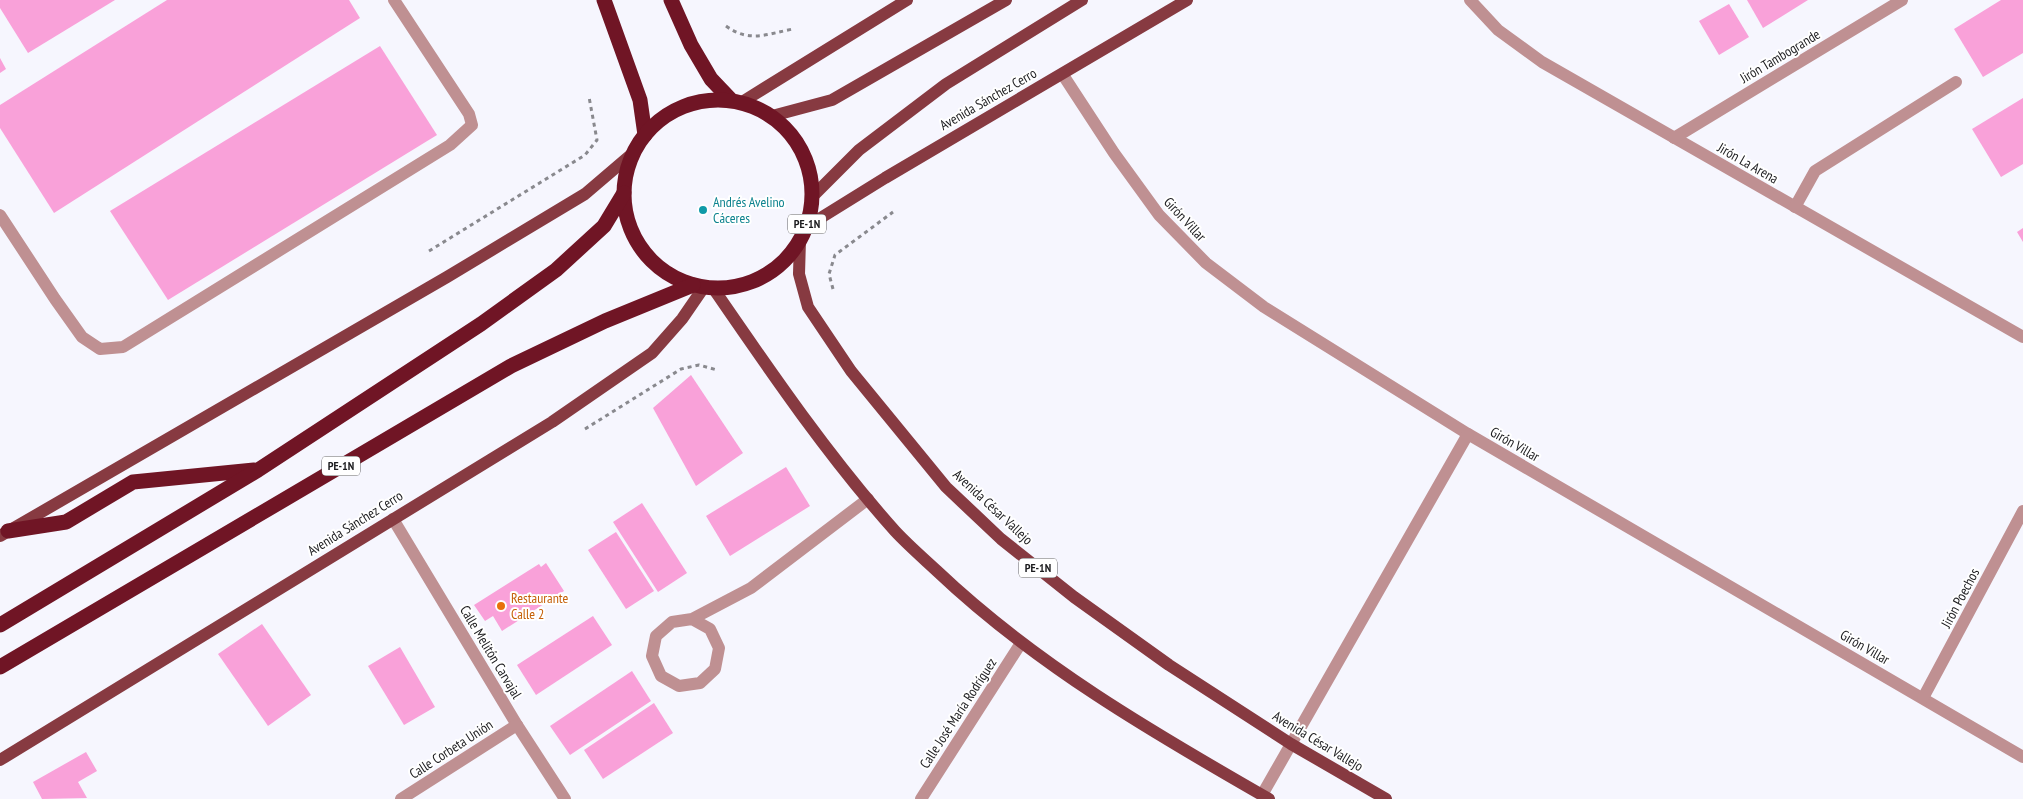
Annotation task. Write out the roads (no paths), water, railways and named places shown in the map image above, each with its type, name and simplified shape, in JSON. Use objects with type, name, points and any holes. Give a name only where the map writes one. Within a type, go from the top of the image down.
[{"type":"highway","points":[[604,0],[640,100],[645,135]]},
{"type":"highway","points":[[671,0],[696,53],[711,79],[737,101]]},
{"type":"highway","name":"PE-1N","points":[[0,667],[511,366],[605,321],[703,287],[742,285],[770,272],[791,252],[803,234],[812,198],[808,166],[802,152],[789,132],[772,116],[737,101],[715,100],[683,106],[656,123],[633,153],[626,173],[625,211],[630,228],[638,244],[648,258],[661,270],[676,279],[703,287]]},
{"type":"highway","name":"PE-1N","points":[[0,625],[258,470],[481,324],[556,270],[604,226],[624,193]]},
{"type":"highway","points":[[4,534],[66,522],[134,482],[258,470]]},
{"type":"main road","points":[[737,101],[908,0]]},
{"type":"main road","points":[[772,116],[832,100],[1006,0]]},
{"type":"main road","points":[[812,198],[859,150],[946,84],[1082,0]]},
{"type":"main road","name":"Avenida Sánchez Cerro","points":[[803,234],[885,178],[1188,0]]},
{"type":"main road","points":[[4,534],[447,277],[585,194],[633,153]]},
{"type":"main road","name":"Avenida César Vallejo","points":[[803,234],[798,274],[808,307],[851,371],[946,487],[1001,539],[1074,597],[1170,665],[1291,744],[1386,799]]},
{"type":"main road","points":[[703,287],[842,468],[896,532],[957,590],[1021,643],[1125,715],[1266,797]]},
{"type":"main road","name":"Avenida Sánchez Cerro","points":[[0,760],[552,422],[652,353],[682,318],[703,287]]},
{"type":"street","points":[[0,215],[82,337],[100,349],[122,346],[450,145],[472,125],[469,114],[394,0]]},
{"type":"street","name":"Jirón La Arena","points":[[1470,0],[1498,30],[1542,62],[2023,337]]},
{"type":"street","name":"Jirón Tambogrande","points":[[1674,138],[1902,0]]},
{"type":"street","name":"Girón Villar","points":[[1063,75],[1114,153],[1159,215],[1206,264],[1264,307],[1468,434],[2023,757]]},
{"type":"street","points":[[1795,207],[1815,171],[1956,82]]},
{"type":"street","points":[[1266,797],[1291,744],[1468,434]]},
{"type":"street","points":[[692,619],[710,630],[719,648],[715,669],[700,683],[679,686],[661,676],[652,656],[656,636],[672,622],[692,619],[751,588],[868,499]]},
{"type":"street","name":"Jirón Poechos","points":[[1923,698],[2023,511]]},
{"type":"street","name":"Calle Melitón Carvajal","points":[[393,519],[517,725],[565,799]]},
{"type":"street","name":"Calle José María Rodríguez","points":[[921,799],[1021,643]]},
{"type":"street","name":"Calle Corbeta Unión","points":[[401,799],[517,725]]},
{"type":"place","name":"Andrés Avelino Cáceres","points":[[703,210]]},
{"type":"place","name":"Restaurante Calle 2","points":[[501,606]]}]
